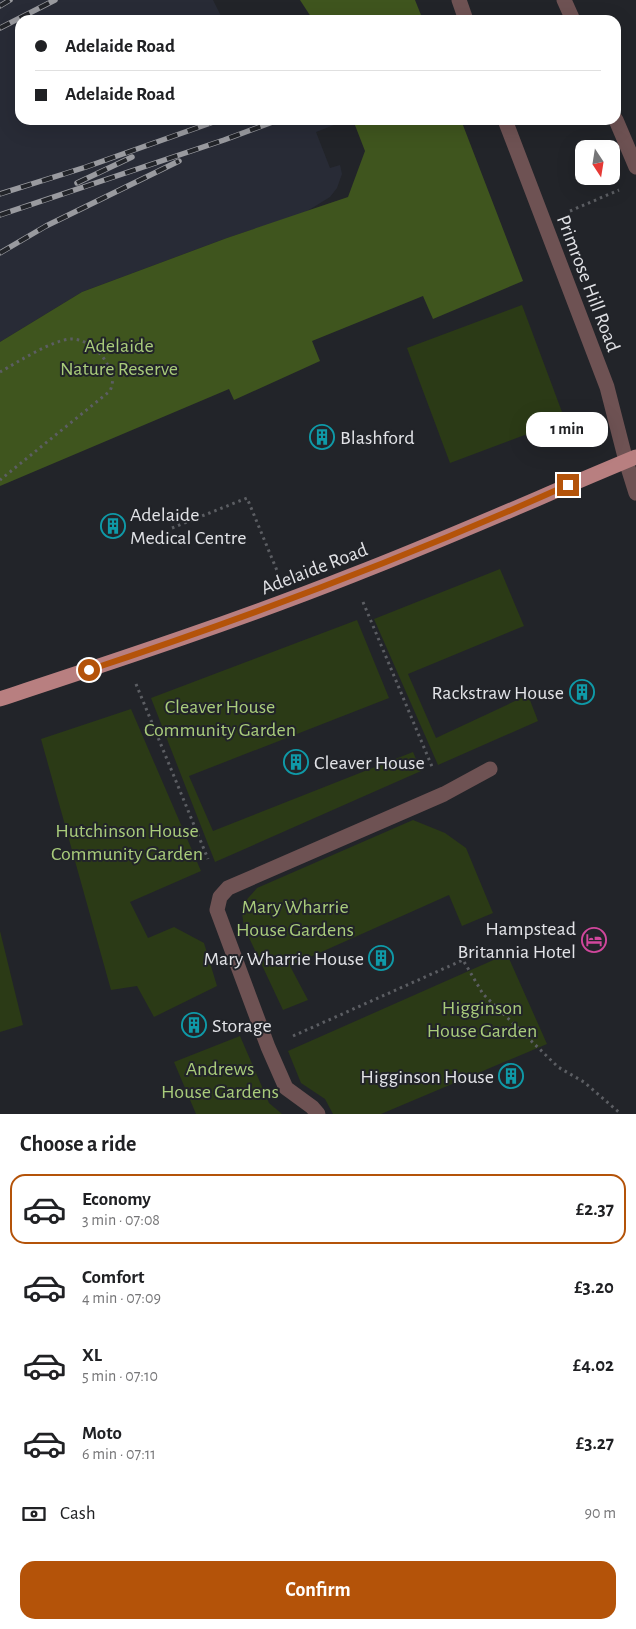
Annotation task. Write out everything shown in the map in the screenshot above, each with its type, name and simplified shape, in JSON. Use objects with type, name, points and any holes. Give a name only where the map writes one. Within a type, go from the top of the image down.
[{"type":"main road","name":"Adelaide Road","points":[[0,699],[125,658],[352,576],[442,540],[631,459]]},
{"type":"street","points":[[459,0],[464,15]]},
{"type":"street","points":[[564,0],[571,15]]},
{"type":"street","name":"Primrose Hill Road","points":[[507,125],[607,387],[631,459],[636,492]]},
{"type":"street","points":[[618,125],[636,167]]},
{"type":"street","points":[[318,1114],[312,1107],[286,1088],[268,1047],[217,910],[220,898],[228,888],[444,794],[490,769]]},
{"type":"path","points":[[544,223],[628,186]]},
{"type":"path","points":[[0,372],[52,345],[71,339],[91,345],[103,358],[113,376],[113,384],[110,391],[0,480]]},
{"type":"path","points":[[172,528],[247,498],[267,547]]},
{"type":"path","points":[[352,576],[444,794]]},
{"type":"path","points":[[125,658],[208,859]]},
{"type":"path","points":[[268,1047],[464,960],[483,994],[558,1068],[584,1082],[621,1114]]},
{"type":"shaded area","points":[[0,0],[213,0],[220,15],[15,15],[15,125],[334,125],[316,132],[330,168],[340,165],[342,174],[337,188],[330,197],[304,213],[227,238],[82,292],[0,342]]},
{"type":"green space","points":[[300,0],[415,0],[421,15],[310,15]]},
{"type":"green space","name":"Adelaide Nature Reserve","points":[[355,125],[463,125],[523,281],[433,319],[423,296],[312,341],[320,361],[234,400],[229,389],[0,486],[0,342],[82,292],[227,238],[348,197],[365,151]]},
{"type":"green space","points":[[522,305],[565,420],[450,463],[407,348]]},
{"type":"green space","points":[[500,569],[524,626],[408,674],[436,738],[528,695],[538,721],[438,765],[374,619]]},
{"type":"green space","name":"Cleaver House Community Garden","points":[[357,620],[389,698],[189,776],[213,831],[413,752],[421,771],[215,862],[151,698]]},
{"type":"green space","name":"Hutchinson House Community Garden","points":[[131,709],[201,871],[130,902],[148,938],[174,927],[204,943],[217,986],[154,1017],[137,986],[111,990],[41,739]]},
{"type":"green space","name":"Mary Wharrie House Gardens","points":[[413,820],[445,833],[466,848],[493,913],[462,926],[449,895],[290,966],[308,1000],[283,1010],[244,927],[241,906],[257,888]]},
{"type":"green space","points":[[0,931],[23,1025],[0,1032]]},
{"type":"green space","name":"Higginson House Garden","points":[[507,954],[547,1044],[381,1114],[333,1114],[325,1099],[301,1083],[288,1051]]},
{"type":"green space","name":"Andrews House Gardens","points":[[240,1036],[269,1103],[282,1114],[196,1114],[174,1062]]},
{"type":"railway","points":[[0,6],[10,0]]},
{"type":"railway","points":[[26,15],[55,0]]},
{"type":"railway","points":[[0,28],[15,20]]},
{"type":"railway","points":[[0,194],[86,167],[205,125]]},
{"type":"railway","points":[[0,215],[264,125]]},
{"type":"railway","points":[[77,183],[132,157]]},
{"type":"railway","points":[[0,253],[46,226],[179,161]]},
{"type":"place","name":"Blashford","points":[[322,437]]},
{"type":"place","name":"Adelaide Medical Centre","points":[[113,526]]},
{"type":"place","name":"Rackstraw House","points":[[582,692]]},
{"type":"place","name":"Cleaver House","points":[[296,762]]},
{"type":"place","name":"Hampstead Britannia Hotel","points":[[594,940]]},
{"type":"place","name":"Mary Wharrie House","points":[[381,958]]},
{"type":"place","name":"Storage","points":[[194,1025]]},
{"type":"place","name":"Higginson House","points":[[511,1076]]},
{"type":"route","points":[[89,670],[352,576],[442,540],[568,485]]}]
